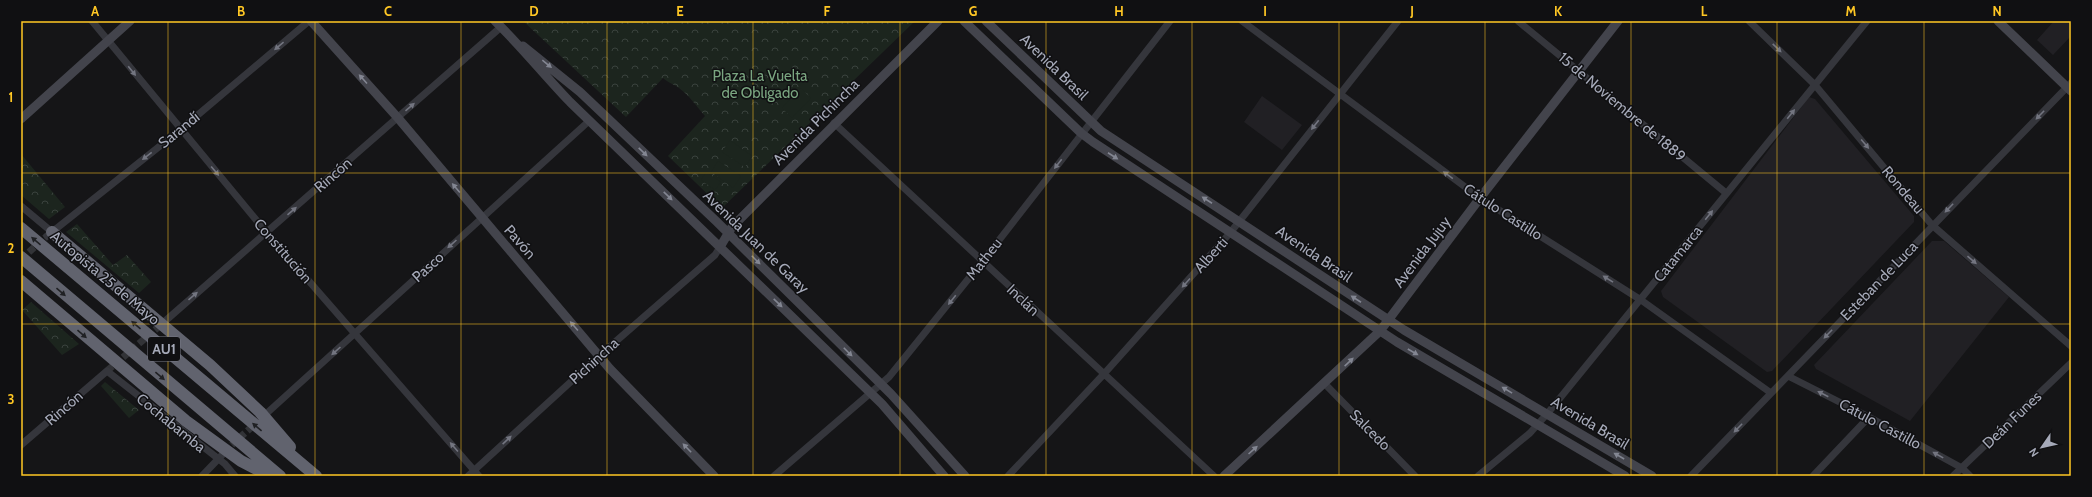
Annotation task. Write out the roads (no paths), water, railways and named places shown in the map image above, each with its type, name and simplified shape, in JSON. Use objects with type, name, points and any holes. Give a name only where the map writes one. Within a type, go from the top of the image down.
[{"type":"highway","name":"Autopista 25 de Mayo","points":[[21,228],[312,473]]},
{"type":"highway","points":[[50,234],[138,304],[210,365],[260,412],[312,473]]},
{"type":"highway","name":"AU1","points":[[21,258],[280,476]]},
{"type":"highway","points":[[21,281],[124,370],[186,421],[241,461],[270,476]]},
{"type":"main road","points":[[21,120],[130,21]]},
{"type":"main road","name":"Pavón","points":[[310,21],[398,118],[599,356],[714,476]]},
{"type":"main road","name":"Avenida Pichincha","points":[[720,247],[728,233],[834,123],[938,21]]},
{"type":"main road","name":"Avenida Brasil","points":[[964,21],[1082,133],[1230,233],[1380,331],[1625,476]]},
{"type":"main road","name":"Avenida Brasil","points":[[986,21],[1091,122],[1389,320],[1652,476]]},
{"type":"main road","name":"Avenida Jujuy","points":[[1224,476],[1380,331],[1480,198],[1618,21]]},
{"type":"main road","points":[[1998,21],[2070,87]]},
{"type":"main road","name":"Avenida Juan de Garay","points":[[498,24],[515,41],[546,78],[589,121],[872,394],[944,476]]},
{"type":"main road","name":"Avenida Juan de Garay","points":[[515,41],[541,59],[580,92],[728,233],[882,384],[965,476]]},
{"type":"street","name":"Constitución","points":[[92,21],[180,130],[267,233],[477,473]]},
{"type":"street","name":"Sarandí","points":[[50,234],[180,130],[310,21]]},
{"type":"street","name":"Matheu","points":[[774,476],[882,384],[982,262],[1170,21]]},
{"type":"street","name":"Cátulo Castillo","points":[[1242,21],[1480,198],[1641,300],[1771,393]]},
{"type":"street","name":"Alberti","points":[[1008,476],[1103,375],[1240,222],[1339,94],[1398,21]]},
{"type":"street","name":"15 de Noviembre de 1889","points":[[1518,21],[1726,193]]},
{"type":"street","name":"Rondeau","points":[[1749,21],[1815,85],[1932,225],[2071,346]]},
{"type":"street","name":"Catamarca","points":[[1478,476],[1530,433],[1641,300],[1726,193],[1867,21]]},
{"type":"street","name":"Rincón","points":[[164,322],[398,118],[498,24]]},
{"type":"street","name":"Esteban de Luca","points":[[1691,476],[1932,225],[2070,87]]},
{"type":"street","name":"Pasco","points":[[266,413],[589,121]]},
{"type":"street","name":"Inclán","points":[[834,123],[1103,375],[1214,476]]},
{"type":"street","points":[[21,206],[50,234]]},
{"type":"street","name":"Pichincha","points":[[468,476],[477,473],[599,356],[711,259],[720,247]]},
{"type":"street","name":"Deán Funes","points":[[1953,476],[2071,363]]},
{"type":"street","name":"Rincón","points":[[21,445],[107,371]]},
{"type":"street","name":"Cochabamba","points":[[107,371],[220,456],[235,476]]},
{"type":"street","name":"Cátulo Castillo","points":[[1788,376],[1869,417],[1962,468],[1970,476]]},
{"type":"street","name":"Salcedo","points":[[1324,384],[1416,476]]},
{"type":"street","points":[[1813,476],[1869,417]]},
{"type":"street","points":[[202,476],[220,456]]},
{"type":"tunnel","points":[[21,259],[47,236]]},
{"type":"tunnel","points":[[107,371],[163,323]]},
{"type":"tunnel","points":[[224,452],[256,423]]},
{"type":"park label","name":"Plaza La Vuelta de Obligado","points":[[760,84]]}]
